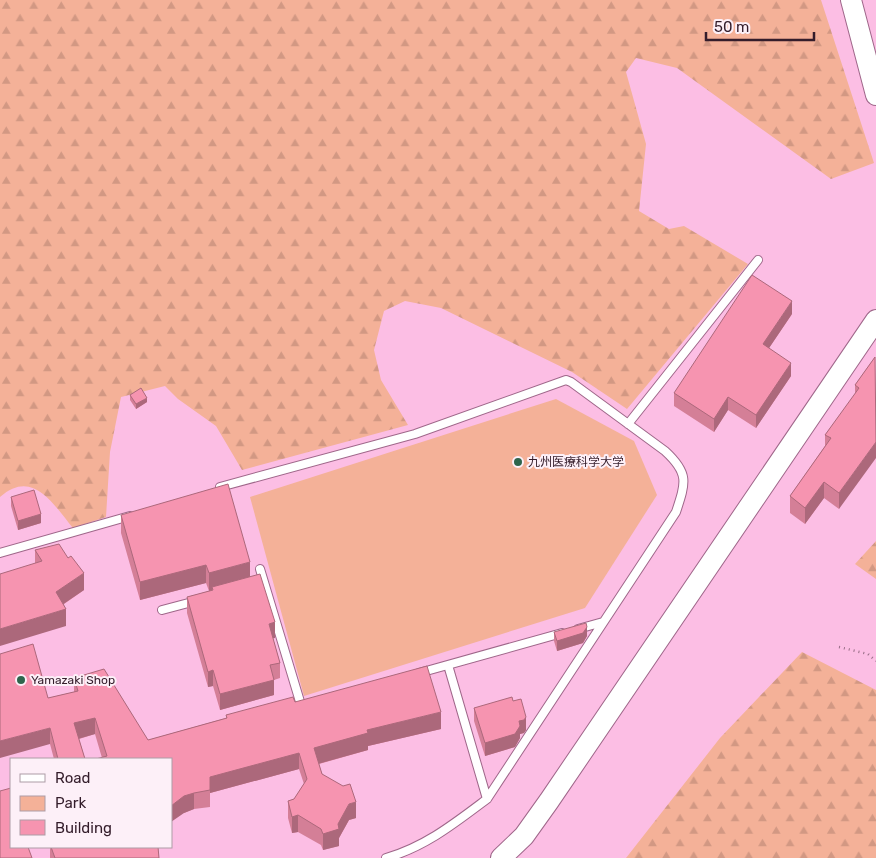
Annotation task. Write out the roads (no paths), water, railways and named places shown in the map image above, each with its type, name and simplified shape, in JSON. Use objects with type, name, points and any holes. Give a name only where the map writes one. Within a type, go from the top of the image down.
[{"type":"street","points":[[852,0],[876,95]]},
{"type":"street","points":[[501,858],[524,836],[549,801],[876,320]]},
{"type":"lane","points":[[628,424],[758,260]]},
{"type":"lane","points":[[211,490],[415,434],[566,380],[679,463],[683,478],[683,491],[676,512],[487,799],[442,833],[399,854],[386,858]]},
{"type":"lane","points":[[0,553],[136,514]]},
{"type":"lane","points":[[260,569],[301,705]]},
{"type":"lane","points":[[254,585],[263,582]]},
{"type":"lane","points":[[162,610],[208,597]]},
{"type":"lane","points":[[411,675],[603,622]]},
{"type":"lane","points":[[448,665],[487,799]]},
{"type":"lane","points":[[292,704],[310,703]]},
{"type":"place","name":"九州医療科学大学","points":[[518,462]]},
{"type":"place","name":"Yamazaki Shop","points":[[21,680]]}]
